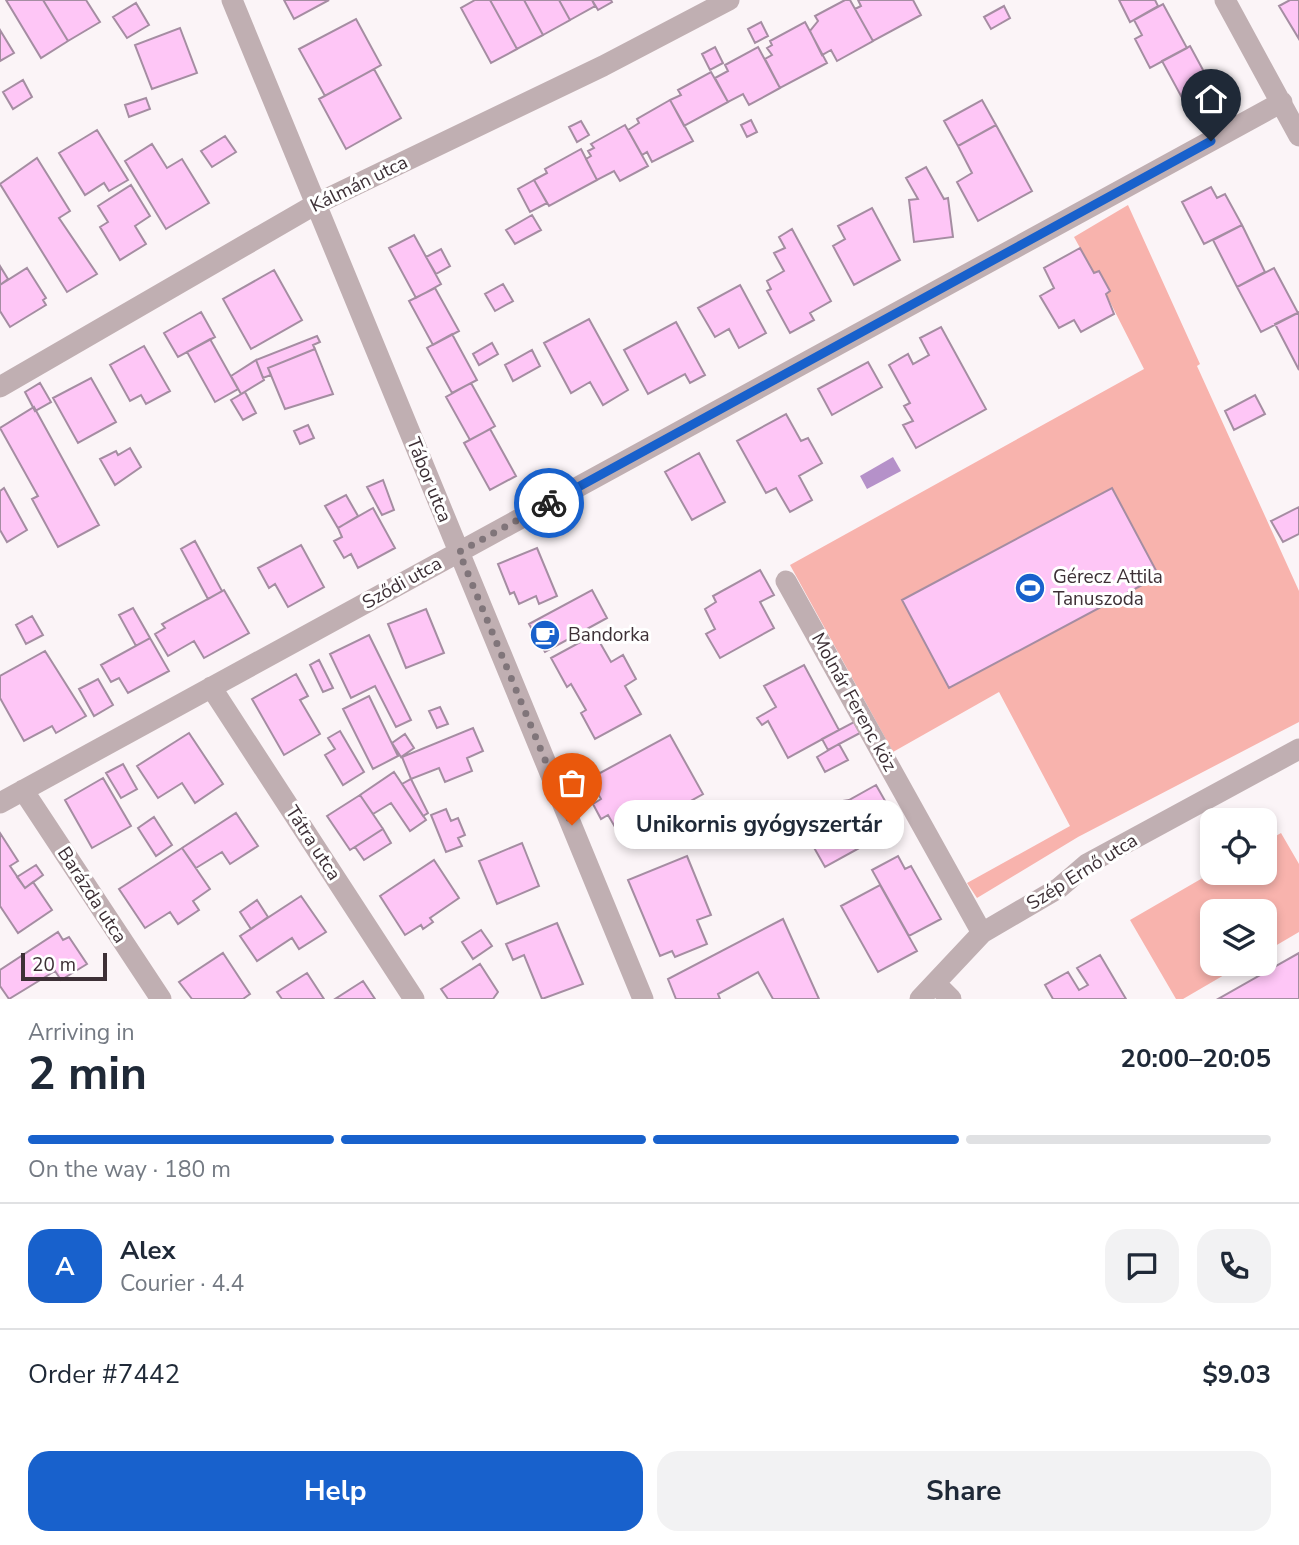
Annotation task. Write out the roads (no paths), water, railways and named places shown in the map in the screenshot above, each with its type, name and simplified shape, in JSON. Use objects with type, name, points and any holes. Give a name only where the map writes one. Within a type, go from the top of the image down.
[{"type":"street","name":"Tábor utca","points":[[232,0],[643,999]]},
{"type":"street","name":"Kálmán utca","points":[[0,387],[316,204],[603,66],[729,0]]},
{"type":"street","points":[[1225,0],[1290,106],[1299,136]]},
{"type":"street","name":"Sződi utca","points":[[0,803],[459,552],[1290,106]]},
{"type":"street","name":"Molnár Ferenc köz","points":[[786,581],[982,933]]},
{"type":"street","name":"Tátra utca","points":[[211,687],[414,999]]},
{"type":"street","name":"Szép Ernő utca","points":[[920,999],[982,933],[1059,888],[1087,864],[1299,748]]},
{"type":"street","name":"Barázda utca","points":[[23,790],[161,999]]},
{"type":"street","points":[[935,983],[951,999]]},
{"type":"place","name":"Gérecz Attila Tanuszoda","points":[[1030,588]]},
{"type":"place","name":"Bandorka","points":[[545,635]]},
{"type":"place","name":"Unikornis gyógyszertár","points":[[572,825]]}]
